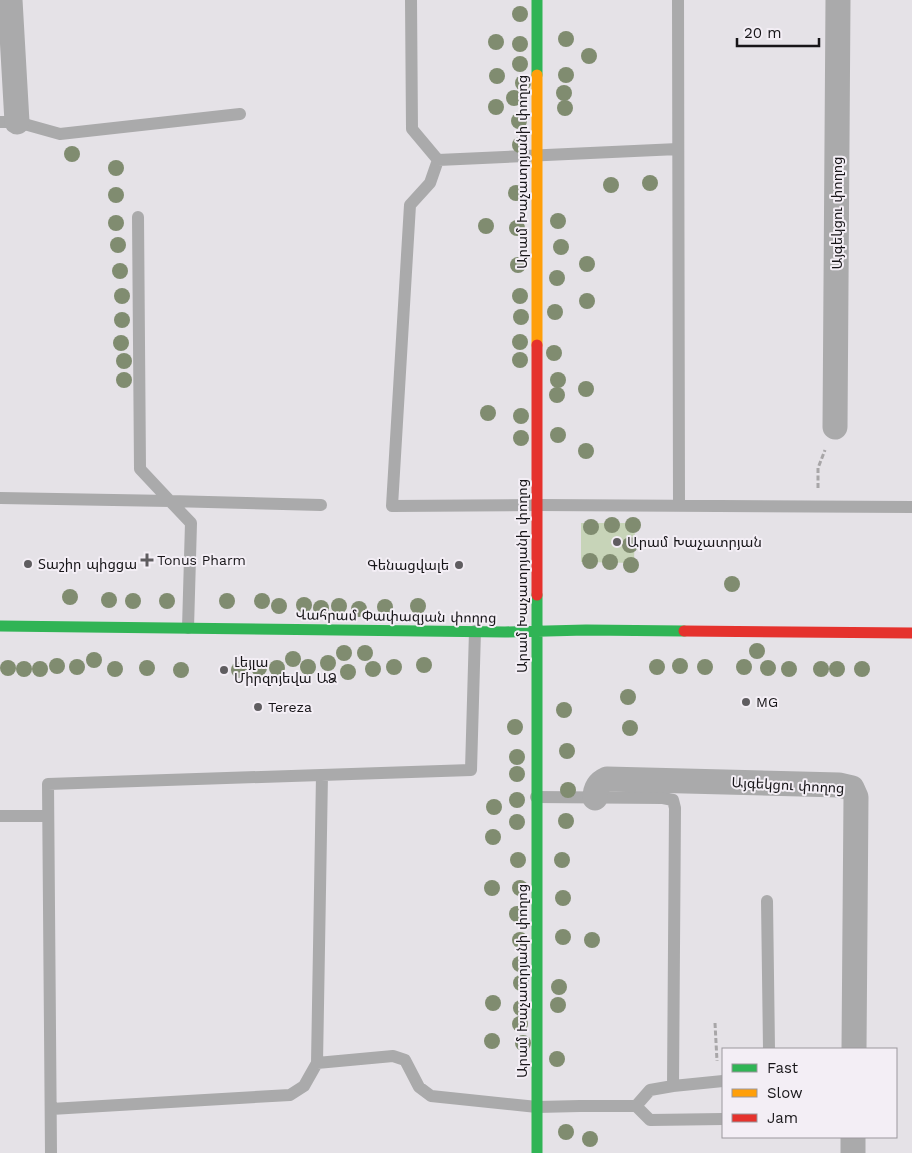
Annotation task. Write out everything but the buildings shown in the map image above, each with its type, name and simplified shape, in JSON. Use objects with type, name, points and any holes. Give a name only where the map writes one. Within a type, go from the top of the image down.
[{"type":"street","points":[[8,122],[10,0]]},
{"type":"street","name":"Արամ Խաչատրյանի փողոց","points":[[537,1153],[538,0]]},
{"type":"street","name":"Այգեկցու փողոց","points":[[835,427],[838,0]]},
{"type":"street","name":"Վահրամ Փափազյան փողոց","points":[[0,626],[912,633]]},
{"type":"street","name":"Այգեկցու փողոց","points":[[595,798],[595,789],[601,782],[608,779],[839,785],[852,788],[856,797],[854,1048]]},
{"type":"street","points":[[853,1138],[853,1153]]},
{"type":"lane","points":[[411,0],[412,129],[438,160]]},
{"type":"lane","points":[[678,0],[680,506]]},
{"type":"lane","points":[[8,122],[60,134],[240,114]]},
{"type":"lane","points":[[438,160],[678,149]]},
{"type":"lane","points":[[438,160],[430,182],[410,205],[392,506],[912,507]]},
{"type":"lane","points":[[138,218],[140,469],[191,522],[188,628]]},
{"type":"lane","points":[[0,498],[321,505]]},
{"type":"lane","points":[[51,1153],[48,784],[471,770],[475,631]]},
{"type":"lane","points":[[51,1109],[290,1095],[304,1086],[317,1063],[322,775]]},
{"type":"lane","points":[[536,797],[663,798],[673,800],[675,808],[674,1086]]},
{"type":"lane","points":[[0,816],[48,816]]},
{"type":"lane","points":[[767,901],[769,1048]]},
{"type":"lane","points":[[317,1063],[392,1056],[405,1060],[419,1087],[431,1096],[537,1107],[636,1106],[650,1120],[722,1119]]},
{"type":"lane","points":[[636,1106],[650,1090],[720,1081]]},
{"type":"path","points":[[818,507],[818,468],[835,427]]},
{"type":"path","points":[[715,1023],[720,1081]]},
{"type":"green space","points":[[581,523],[635,523],[634,563],[581,562]]},
{"type":"traffic: fast","points":[[537,0],[537,75]]},
{"type":"traffic: fast","points":[[537,595],[537,1153]]},
{"type":"traffic: fast","points":[[0,626],[505,632],[586,630],[684,631]]},
{"type":"traffic: slow","points":[[537,75],[537,345]]},
{"type":"traffic: jam","points":[[537,345],[537,595]]},
{"type":"traffic: jam","points":[[684,631],[912,633]]},
{"type":"place","name":"Արամ Խաչատրյան","points":[[617,542]]},
{"type":"place","name":"Tonus Pharm","points":[[147,560]]},
{"type":"place","name":"Տաշիր պիցցա","points":[[28,564]]},
{"type":"place","name":"Գենացվալե","points":[[459,565]]},
{"type":"place","name":"Լեյլա Միրզոյեվա ԱՁ","points":[[224,670]]},
{"type":"place","name":"MG","points":[[746,702]]},
{"type":"place","name":"Tereza","points":[[258,707]]}]
